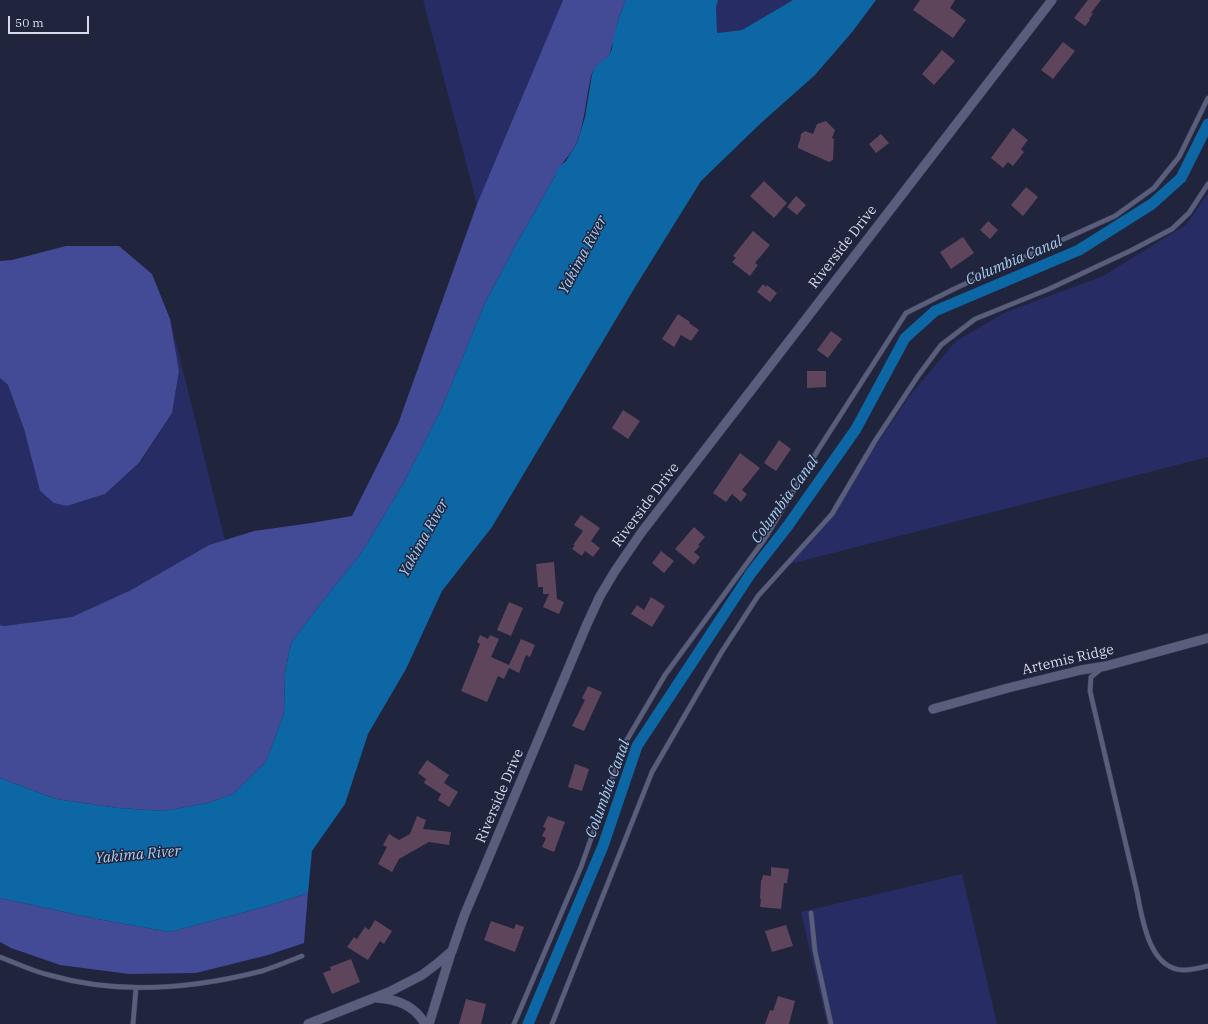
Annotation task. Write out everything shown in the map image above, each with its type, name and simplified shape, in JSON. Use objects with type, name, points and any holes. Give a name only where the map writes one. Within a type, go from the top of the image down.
[{"type":"street","name":"Riverside Drive","points":[[429,1024],[464,916],[587,624],[600,596],[615,571],[641,533],[1052,0]]},
{"type":"street","name":"Artemis Ridge","points":[[934,709],[1008,688],[1082,670],[1106,666],[1208,638]]},
{"type":"street","points":[[308,1024],[389,992],[422,975],[452,951]]},
{"type":"street","points":[[375,998],[388,999],[410,1007],[419,1014],[425,1024]]},
{"type":"lane","points":[[514,1024],[580,867],[625,743],[665,675],[764,540],[818,450],[906,313],[956,288],[1115,216],[1154,188],[1179,157],[1208,98]]},
{"type":"lane","points":[[552,1024],[652,772],[721,653],[758,596],[832,514],[874,441],[941,345],[975,320],[1132,250],[1172,229],[1189,213],[1208,184]]},
{"type":"lane","points":[[1106,666],[1091,677],[1090,691],[1137,892],[1142,922],[1148,941],[1160,959],[1170,967],[1183,970],[1208,966]]},
{"type":"lane","points":[[812,913],[816,951],[831,1024]]},
{"type":"lane","points":[[0,957],[48,975],[93,985],[136,988],[181,986],[224,980],[263,970],[302,956]]},
{"type":"lane","points":[[133,1024],[136,988]]},
{"type":"shaded area","points":[[423,0],[563,0],[477,204]]},
{"type":"shaded area","points":[[563,0],[626,0],[619,17],[609,55],[597,65],[591,76],[584,117],[577,142],[572,152],[556,173],[485,303],[441,410],[403,484],[362,552],[291,643],[285,673],[284,713],[266,762],[233,794],[208,803],[164,811],[118,808],[56,799],[0,778],[0,625],[4,626],[72,617],[131,590],[209,545],[254,531],[352,516],[398,424],[477,204]]},
{"type":"shaded area","points":[[718,0],[793,0],[742,30],[716,33],[716,7]]},
{"type":"shaded area","points":[[1208,193],[1208,457],[786,565],[818,530],[910,395],[956,341],[1006,312],[1103,276],[1186,225]]},
{"type":"shaded area","points":[[66,246],[119,246],[152,274],[170,319],[179,371],[172,413],[139,463],[105,494],[67,506],[54,503],[40,491],[24,429],[8,385],[0,378],[0,261],[12,260]]},
{"type":"shaded area","points":[[170,319],[225,540],[209,545],[131,590],[72,617],[4,626],[0,625],[0,378],[8,385],[24,429],[40,492],[67,506],[105,494],[140,463],[172,413],[179,371]]},
{"type":"shaded area","points":[[962,874],[997,1024],[827,1024],[801,912]]},
{"type":"shaded area","points":[[308,893],[304,943],[268,955],[196,973],[129,974],[60,965],[11,948],[0,942],[0,898],[92,918],[170,932],[264,907]]},
{"type":"water","name":"Yakima River","points":[[626,0],[718,0],[716,7],[717,33],[742,30],[793,0],[876,0],[853,31],[815,75],[761,123],[701,181],[637,284],[492,527],[442,591],[406,669],[368,734],[345,804],[312,851],[308,893],[264,907],[170,932],[92,918],[0,898],[0,778],[56,799],[118,808],[164,811],[208,803],[233,794],[266,762],[284,713],[285,673],[291,643],[362,552],[403,484],[441,410],[485,303],[554,178],[558,168],[566,161],[577,143],[585,117],[592,74],[595,67],[607,58],[612,49],[619,17]]},
{"type":"building","points":[[920,0],[955,0],[950,8],[966,20],[953,38],[913,10]]},
{"type":"building","points":[[1088,0],[1101,0],[1091,13],[1093,14],[1085,26],[1074,18]]},
{"type":"building","points":[[1063,42],[1075,51],[1053,79],[1041,70]]},
{"type":"building","points":[[942,50],[955,61],[934,85],[922,74]]},
{"type":"building","points":[[826,121],[835,130],[832,138],[834,139],[833,160],[829,162],[798,148],[801,134],[805,131],[813,134],[817,124]]},
{"type":"building","points":[[1013,128],[1028,140],[1021,149],[1024,152],[1013,166],[1008,162],[1003,168],[991,158]]},
{"type":"building","points":[[881,134],[889,143],[876,153],[869,144]]},
{"type":"building","points":[[764,181],[787,203],[774,218],[750,196]]},
{"type":"building","points":[[1026,187],[1038,197],[1023,216],[1011,205]]},
{"type":"building","points":[[796,196],[806,205],[797,215],[787,207]]},
{"type":"building","points":[[988,221],[998,230],[990,239],[980,230]]},
{"type":"building","points":[[753,231],[770,245],[755,263],[758,265],[750,276],[732,262],[736,258],[733,256]]},
{"type":"building","points":[[963,237],[974,253],[951,269],[940,252]]},
{"type":"building","points":[[763,284],[766,287],[767,285],[777,293],[770,302],[757,292]]},
{"type":"building","points":[[678,314],[699,330],[691,341],[681,335],[674,347],[662,339]]},
{"type":"building","points":[[831,331],[842,339],[828,358],[817,350]]},
{"type":"building","points":[[807,371],[826,371],[826,387],[807,388]]},
{"type":"building","points":[[623,410],[640,421],[628,439],[612,428]]},
{"type":"building","points":[[779,440],[791,449],[776,471],[764,463]]},
{"type":"building","points":[[740,453],[760,468],[742,490],[747,494],[741,502],[732,494],[726,502],[713,493]]},
{"type":"building","points":[[581,515],[600,528],[591,541],[600,548],[593,557],[585,551],[582,556],[572,549],[575,545],[573,545],[583,531],[574,525]]},
{"type":"building","points":[[694,527],[705,537],[698,545],[700,546],[694,552],[700,557],[694,565],[675,549]]},
{"type":"building","points":[[661,551],[674,561],[664,573],[652,563]]},
{"type":"building","points":[[554,562],[557,599],[564,602],[559,614],[543,607],[549,594],[543,594],[543,587],[538,587],[536,564]]},
{"type":"building","points":[[651,597],[665,606],[652,627],[631,614],[637,605],[644,610]]},
{"type":"building","points":[[509,602],[523,608],[511,636],[497,630]]},
{"type":"building","points":[[480,635],[488,639],[490,635],[499,639],[491,657],[509,665],[521,639],[535,645],[530,657],[526,655],[519,673],[509,668],[504,679],[498,676],[487,702],[461,691],[480,644],[477,642]]},
{"type":"building","points":[[588,686],[602,692],[584,731],[572,726],[585,700],[582,698]]},
{"type":"building","points":[[427,760],[449,775],[444,783],[458,792],[449,807],[438,800],[441,794],[424,783],[426,779],[418,773]]},
{"type":"building","points":[[575,764],[589,769],[582,791],[568,787]]},
{"type":"building","points":[[417,816],[426,820],[423,829],[451,832],[449,845],[429,842],[399,859],[392,872],[378,864],[387,847],[383,845],[389,834],[399,840],[410,834]]},
{"type":"building","points":[[548,816],[565,822],[554,852],[542,847],[546,838],[542,836],[546,828],[543,827]]},
{"type":"building","points":[[771,867],[789,869],[787,883],[784,883],[781,909],[760,907],[761,880],[763,875],[771,876]]},
{"type":"building","points":[[375,920],[392,931],[384,944],[380,941],[368,960],[347,947],[354,937],[357,939],[365,927],[369,930]]},
{"type":"building","points":[[491,921],[514,929],[516,924],[524,927],[515,952],[484,940]]},
{"type":"building","points":[[786,925],[793,946],[772,952],[765,931]]},
{"type":"building","points":[[351,959],[360,982],[332,994],[323,973],[331,970],[330,967]]},
{"type":"building","points":[[778,996],[795,1001],[789,1024],[765,1024],[770,1010],[773,1011]]},
{"type":"building","points":[[466,999],[486,1004],[481,1024],[459,1024]]},
{"type":"waterway","name":"Columbia Canal","points":[[528,1024],[603,846],[637,746],[751,573],[787,527],[856,429],[905,338],[935,311],[1079,250],[1152,204],[1181,178],[1208,124]]}]
